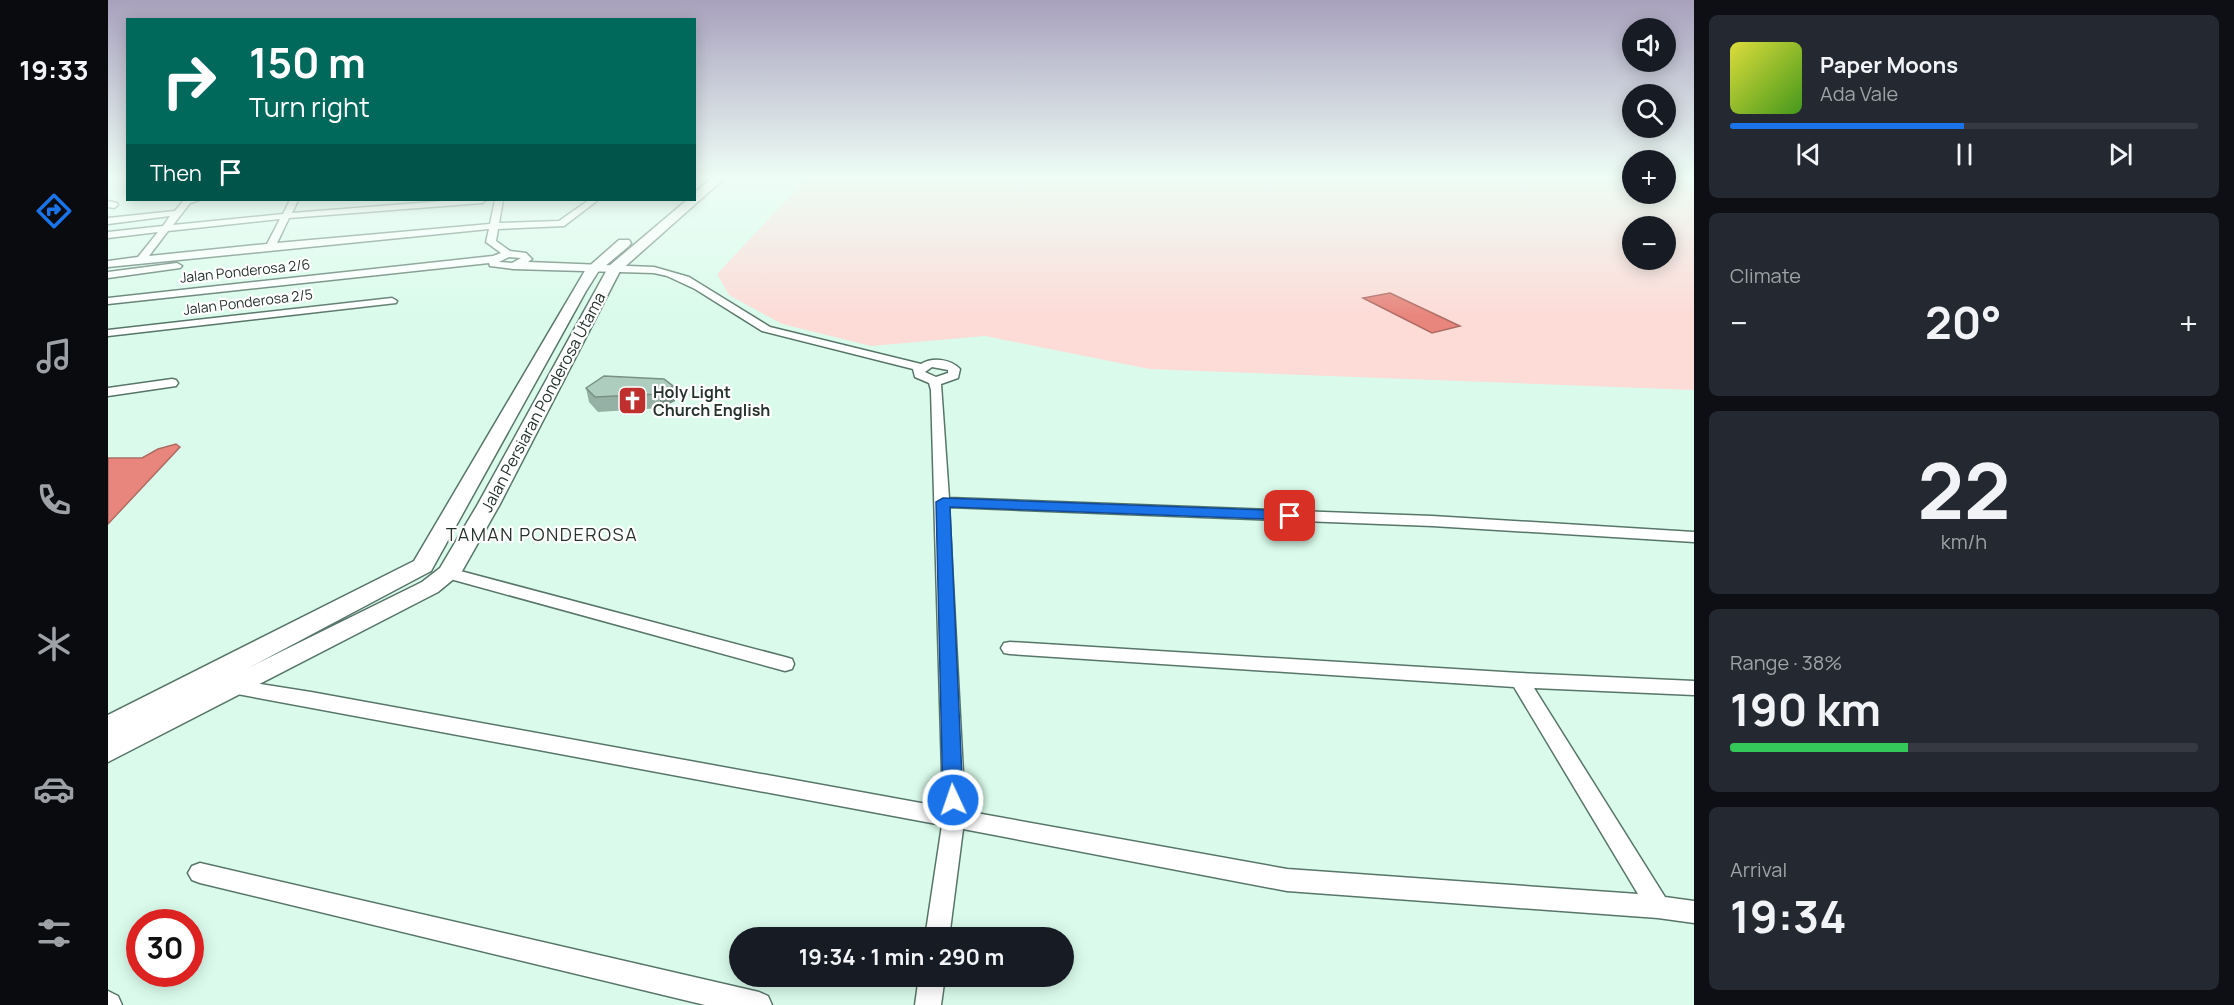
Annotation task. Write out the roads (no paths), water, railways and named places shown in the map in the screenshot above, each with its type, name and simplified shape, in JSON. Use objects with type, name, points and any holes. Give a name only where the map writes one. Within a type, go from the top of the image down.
[{"type":"main road","name":"Jalan Persiaran Ponderosa Utama","points":[[108,728],[423,566],[607,269],[652,223]]},
{"type":"main road","name":"Jalan Persiaran Ponderosa Utama","points":[[607,269],[639,263],[677,223]]},
{"type":"main road","points":[[607,269],[620,274],[639,263]]},
{"type":"main road","name":"Jalan Persiaran Ponderosa Utama","points":[[108,751],[430,587],[449,573],[489,504],[607,269]]},
{"type":"street","points":[[141,260],[170,223]]},
{"type":"street","points":[[108,235],[217,223]]},
{"type":"street","points":[[271,246],[283,223]]},
{"type":"street","points":[[371,229],[374,223]]},
{"type":"street","points":[[495,223],[491,242],[508,254]]},
{"type":"street","points":[[108,264],[271,246],[371,229],[563,223]]},
{"type":"street","points":[[108,275],[357,247]]},
{"type":"street","points":[[508,254],[518,254],[527,258],[569,261],[607,269],[516,265],[503,267],[494,261],[508,254]]},
{"type":"street","points":[[516,265],[527,258]]},
{"type":"street","name":"Jalan Ponderosa 2/6","points":[[108,300],[385,270],[494,261]]},
{"type":"street","points":[[559,268],[569,261]]},
{"type":"street","points":[[639,263],[697,284],[750,322],[766,329],[920,367],[940,363],[954,369],[954,375],[951,378],[934,381],[921,376],[918,372],[920,367]]},
{"type":"street","points":[[108,300],[129,272]]},
{"type":"street","name":"Jalan Ponderosa 2/5","points":[[108,333],[392,300]]},
{"type":"street","points":[[934,381],[937,390],[943,502],[954,818],[939,927]]},
{"type":"street","points":[[108,392],[172,383]]},
{"type":"street","points":[[943,502],[1432,521],[1694,537]]},
{"type":"street","points":[[449,573],[785,664]]},
{"type":"street","points":[[1010,648],[1520,680],[1694,688]]},
{"type":"street","points":[[1520,680],[1658,907]]},
{"type":"street","points":[[202,681],[311,699],[1287,880],[1658,907],[1694,912]]},
{"type":"street","points":[[200,873],[759,1005]]},
{"type":"street","points":[[928,1005],[930,987]]},
{"type":"place","name":"Holy Light Church English","points":[[632,401]]},
{"type":"district","name":"TAMAN PONDEROSA","points":[[542,535]]}]
